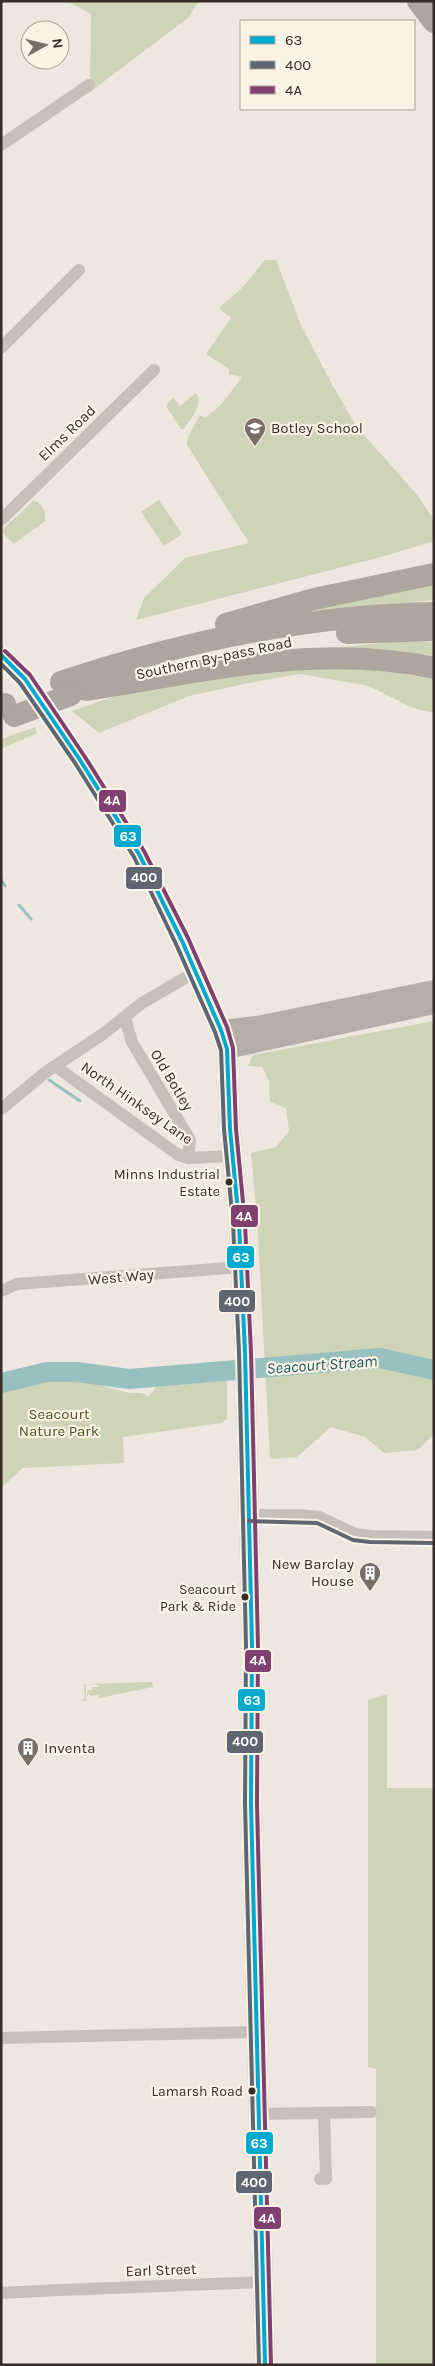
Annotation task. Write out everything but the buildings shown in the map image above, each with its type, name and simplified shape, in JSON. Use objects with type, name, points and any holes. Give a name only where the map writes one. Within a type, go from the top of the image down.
[{"type":"highway","points":[[418,1],[434,22]]},
{"type":"highway","points":[[127,661],[206,630],[314,599],[434,574]]},
{"type":"highway","name":"Southern By-pass Road","points":[[73,689],[127,661],[225,637],[310,622],[379,615],[434,613]]},
{"type":"highway","name":"Southern By-pass Road","points":[[5,712],[73,689],[185,661],[272,644],[348,633],[434,630]]},
{"type":"highway","points":[[73,689],[157,679],[206,669],[290,659],[368,659],[434,668]]},
{"type":"main road","points":[[1,654],[25,679],[80,760],[139,854],[182,940],[224,1040],[242,1267],[246,1384],[250,1515],[252,1814],[265,2365]]},
{"type":"main road","points":[[1,670],[55,725]]},
{"type":"main road","points":[[224,1040],[257,1026],[434,990]]},
{"type":"main road","points":[[224,1040],[434,1004]]},
{"type":"street","points":[[1,144],[89,85]]},
{"type":"street","points":[[1,348],[79,270]]},
{"type":"street","name":"Elms Road","points":[[1,520],[154,370]]},
{"type":"street","name":"North Hinksey Lane","points":[[1,1109],[55,1066],[125,1018],[142,1003],[195,972]]},
{"type":"street","name":"Old Botley","points":[[125,1018],[132,1042],[190,1140],[188,1158]]},
{"type":"street","name":"North Hinksey Lane","points":[[55,1066],[177,1154],[188,1158],[232,1156]]},
{"type":"street","name":"West Way","points":[[1,1291],[17,1284],[242,1267]]},
{"type":"street","points":[[250,1515],[319,1517],[355,1534],[371,1536],[434,1536]]},
{"type":"street","points":[[1,2038],[257,2032]]},
{"type":"street","points":[[259,2114],[371,2112]]},
{"type":"street","points":[[320,2179],[326,2179],[324,2113]]},
{"type":"street","name":"Earl Street","points":[[1,2293],[262,2282]]},
{"type":"green space","points":[[67,1],[199,1],[188,18],[90,92],[91,14]]},
{"type":"green space","name":"Botley School","points":[[265,260],[276,260],[301,325],[357,427],[418,496],[434,520],[434,541],[385,556],[136,620],[144,598],[185,558],[249,543],[187,445],[187,439],[200,415],[205,418],[220,406],[242,377],[229,374],[229,369],[206,354],[231,318],[219,308],[241,289]]},
{"type":"green space","points":[[196,393],[198,403],[193,417],[184,429],[181,429],[166,406],[173,397],[180,406]]},
{"type":"green space","points":[[159,500],[182,534],[164,546],[141,512]]},
{"type":"green space","points":[[33,501],[39,503],[43,508],[45,521],[14,544],[1,531]]},
{"type":"green space","points":[[434,584],[434,600],[301,612]]},
{"type":"green space","points":[[398,641],[434,642],[434,658],[336,648]]},
{"type":"green space","points":[[309,668],[371,669],[434,679],[434,713],[413,708],[369,686],[300,674],[189,696],[99,733],[72,711],[109,698],[185,681]]},
{"type":"green space","points":[[35,727],[37,733],[1,749],[1,739]]},
{"type":"green space","points":[[434,1021],[434,1434],[418,1450],[384,1453],[365,1437],[331,1427],[297,1457],[270,1459],[257,1217],[251,1153],[276,1147],[289,1131],[286,1108],[270,1102],[269,1081],[262,1067],[248,1066],[253,1055]]},
{"type":"green space","name":"Seacourt Nature Park","points":[[67,1376],[129,1393],[141,1393],[149,1396],[157,1386],[227,1381],[227,1419],[221,1423],[123,1437],[124,1463],[23,1468],[1,1488],[1,1390],[29,1382]]},
{"type":"green space","points":[[152,1682],[153,1687],[99,1698],[99,1695],[90,1696],[90,1694],[87,1696],[88,1690],[92,1690],[92,1687],[99,1687],[99,1685],[86,1684],[86,1701],[80,1700],[85,1699],[84,1684]]},
{"type":"green space","points":[[387,1694],[387,1788],[434,1788],[434,2365],[376,2365],[376,2069],[368,2067],[368,1700]]},
{"type":"waterway","points":[[1,879],[5,886]]},
{"type":"waterway","points":[[19,905],[31,919]]},
{"type":"waterway","points":[[49,1080],[80,1101]]},
{"type":"waterway","name":"Seacourt Stream","points":[[1,1383],[47,1372],[77,1372],[129,1379],[380,1358],[434,1370]]},
{"type":"transit line","name":"4A","points":[[5,651],[30,675],[85,757],[144,851],[188,938],[227,1027],[233,1048],[236,1129],[245,1223],[251,1352],[258,1646],[257,1804],[271,2365]]},
{"type":"transit line","name":"63","points":[[1,655],[25,679],[80,760],[139,854],[182,941],[221,1030],[227,1049],[230,1129],[239,1223],[245,1352],[252,1646],[251,1804],[265,2365]]},
{"type":"transit line","name":"400","points":[[1,664],[20,683],[75,763],[134,857],[176,944],[215,1032],[221,1050],[224,1129],[233,1223],[239,1352],[246,1646],[245,1804],[259,2365]]},
{"type":"transit line","name":"400","points":[[249,1521],[317,1523],[353,1540],[434,1543]]},
{"type":"place","name":"Botley School","points":[[255,447]]},
{"type":"place","name":"Minns Industrial Estate","points":[[229,1182]]},
{"type":"place","name":"New Barclay House","points":[[370,1592]]},
{"type":"place","name":"Seacourt Park & Ride","points":[[245,1597]]},
{"type":"place","name":"Inventa","points":[[28,1767]]},
{"type":"place","name":"Lamarsh Road","points":[[252,2091]]}]
